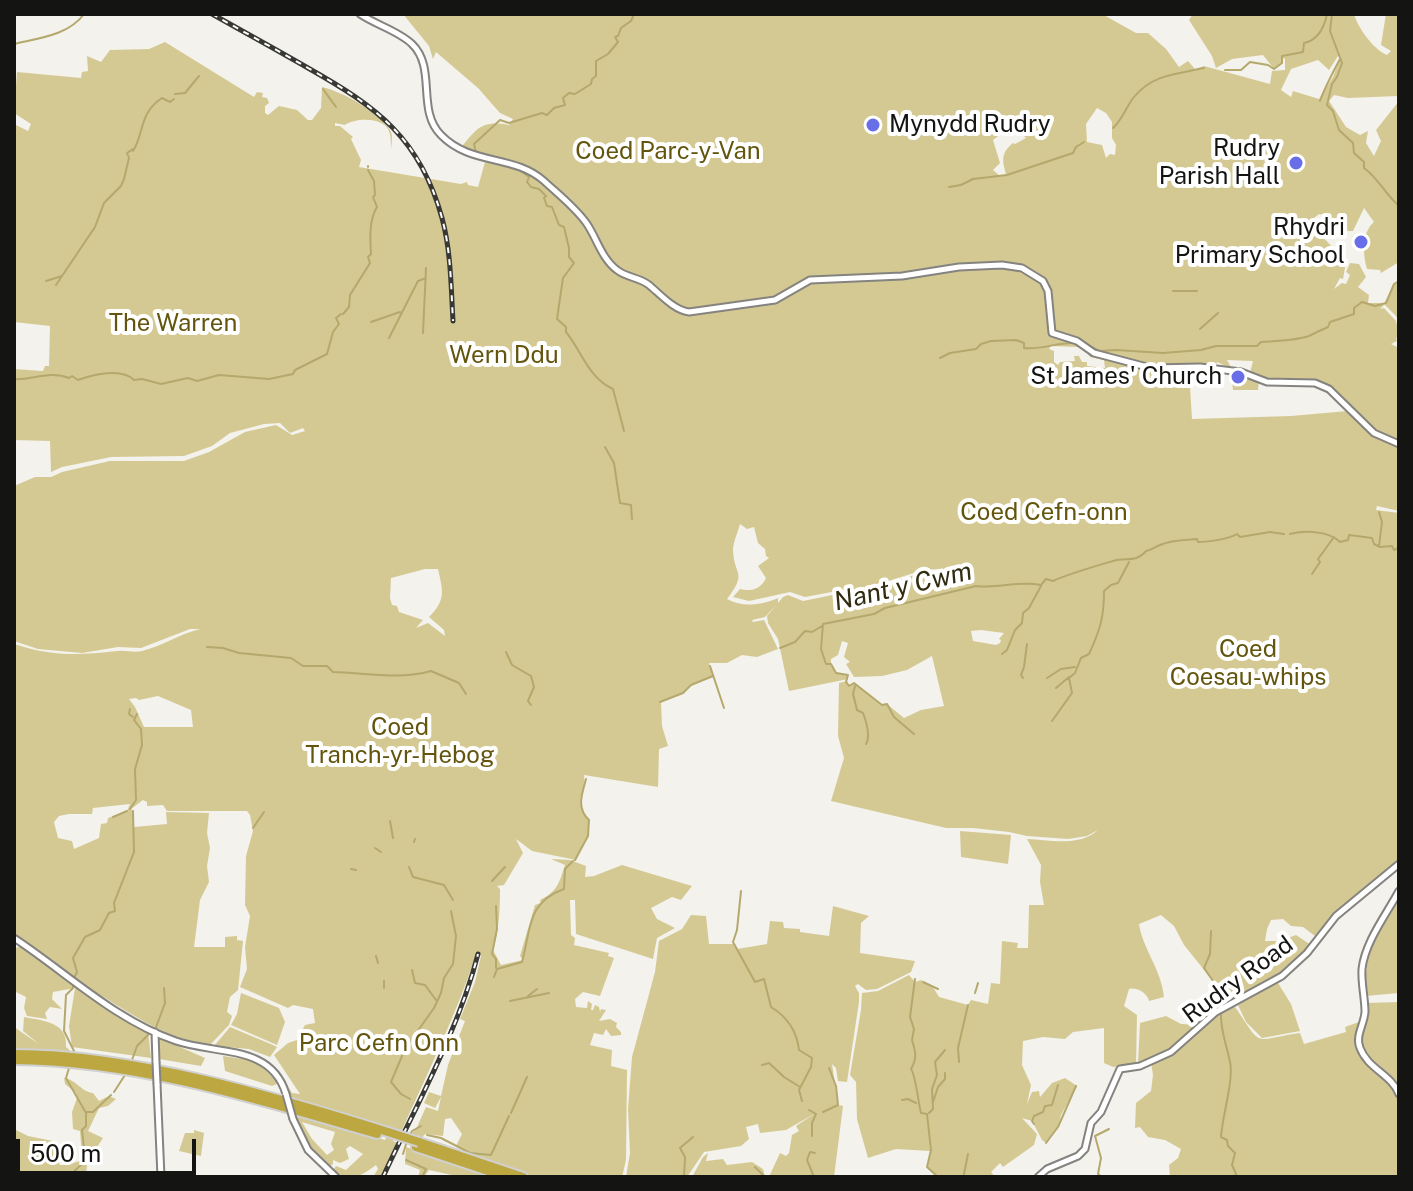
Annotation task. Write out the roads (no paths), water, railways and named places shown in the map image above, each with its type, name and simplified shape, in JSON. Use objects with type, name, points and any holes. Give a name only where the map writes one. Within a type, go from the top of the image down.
[{"type":"highway","points":[[14,1057],[82,1058],[160,1071],[272,1099],[523,1177]]},
{"type":"highway","points":[[418,1144],[506,1177]]},
{"type":"street","points":[[360,14],[405,39],[418,51],[424,68],[430,117],[441,136],[467,154],[526,169],[540,177],[587,223],[616,270],[642,280],[686,312],[775,300],[810,280],[902,276],[970,265],[1010,266],[1031,273],[1045,283],[1053,334],[1077,341],[1091,352],[1160,369],[1205,367],[1245,373],[1267,382],[1320,384],[1374,433],[1399,444]]},
{"type":"street","name":"Rudry Road","points":[[1038,1177],[1047,1169],[1078,1156],[1085,1149],[1091,1123],[1101,1112],[1120,1069],[1140,1066],[1165,1056],[1216,1012],[1282,976],[1307,953],[1336,916],[1399,864]]},
{"type":"street","points":[[1399,891],[1364,959],[1365,1014],[1359,1037],[1360,1050],[1372,1068],[1395,1085],[1399,1094]]},
{"type":"street","points":[[14,938],[44,957],[78,985],[155,1032],[190,1045],[257,1058],[275,1072],[308,1150],[336,1177]]},
{"type":"street","points":[[155,1032],[161,1177]]},
{"type":"waterway","points":[[14,44],[62,31],[84,14]]},
{"type":"waterway","points":[[476,153],[474,144],[500,120],[509,123],[542,113],[547,115],[554,108],[565,105],[563,98],[569,93],[575,94],[591,84],[596,76],[596,61],[608,54],[618,42],[615,37],[634,14]]},
{"type":"waterway","points":[[1225,70],[1241,70],[1250,62],[1274,69],[1282,63],[1282,56],[1303,52],[1304,43],[1320,33],[1327,14]]},
{"type":"waterway","points":[[1332,14],[1330,31],[1342,63],[1327,105],[1333,111],[1339,130],[1353,143],[1354,153],[1364,162],[1364,168],[1399,206]]},
{"type":"waterway","points":[[1320,101],[1340,59]]},
{"type":"waterway","points":[[1113,128],[1141,89],[1157,79],[1204,68]]},
{"type":"waterway","points":[[175,94],[185,93],[199,76]]},
{"type":"waterway","points":[[323,89],[336,107]]},
{"type":"waterway","points":[[46,281],[62,276],[95,227],[104,203],[121,186],[129,158],[127,153],[133,151],[149,110],[162,98],[170,102],[174,99]]},
{"type":"waterway","points":[[949,187],[973,179],[1007,175],[1073,153],[1084,142]]},
{"type":"waterway","points":[[518,169],[529,177],[527,182],[531,187],[539,189],[546,196],[547,206],[552,207],[559,225],[564,227],[569,257],[574,263],[563,278],[557,319],[566,327],[566,332],[592,371],[613,389],[624,431]]},
{"type":"waterway","points":[[343,314],[349,307],[350,295],[370,263],[371,223],[377,207],[373,197],[374,181],[368,170]]},
{"type":"waterway","points":[[423,333],[426,268]]},
{"type":"waterway","points":[[56,285],[62,276]]},
{"type":"waterway","points":[[389,338],[418,281],[426,278]]},
{"type":"waterway","points":[[1082,343],[1100,351],[1163,353],[1216,346],[1257,346],[1261,342],[1297,339],[1354,314],[1354,308],[1362,302],[1375,306],[1386,303],[1394,284],[1399,281]]},
{"type":"waterway","points":[[1173,291],[1197,291]]},
{"type":"waterway","points":[[371,322],[400,312]]},
{"type":"waterway","points":[[1200,329],[1218,313]]},
{"type":"waterway","points":[[14,379],[54,375],[72,376],[78,380],[115,373],[161,384],[188,378],[197,381],[219,375],[269,379],[293,374],[295,370],[327,354],[333,332],[339,324],[336,318],[341,314]]},
{"type":"waterway","points":[[940,358],[950,353],[976,349],[991,341],[1016,340],[1024,343],[1024,348],[1075,343]]},
{"type":"waterway","points":[[605,447],[614,463],[620,503],[631,505],[632,519]]},
{"type":"waterway","name":"Nant y Cwm","points":[[1379,512],[1382,522],[1379,546]]},
{"type":"waterway","name":"Nant y Cwm","points":[[914,734],[894,717],[887,704],[882,705],[854,683],[849,686],[846,682],[848,675],[836,673],[831,664],[826,664],[821,649],[823,624],[874,614],[885,608],[976,586],[1041,585],[1046,579],[1053,581],[1113,561],[1135,558],[1173,541],[1197,539],[1198,542],[1237,534],[1240,537],[1270,532],[1284,534]]},
{"type":"waterway","name":"Nant y Cwm","points":[[1290,534],[1316,532],[1340,542],[1348,540],[1349,535],[1372,538],[1374,544],[1380,547],[1399,548]]},
{"type":"waterway","points":[[1312,574],[1320,562],[1318,559],[1334,537]]},
{"type":"waterway","points":[[1052,721],[1072,693],[1069,678],[1075,673],[1081,658],[1089,654],[1096,638],[1104,591],[1118,583],[1129,562]]},
{"type":"waterway","points":[[1002,654],[1041,586]]},
{"type":"waterway","points":[[780,648],[795,642],[805,631],[812,632],[822,626]]},
{"type":"waterway","points":[[1023,678],[1027,644]]},
{"type":"waterway","points":[[207,647],[291,658],[303,666],[327,666],[333,672],[395,676],[431,671],[459,683],[466,694]]},
{"type":"waterway","points":[[506,652],[512,665],[531,676],[534,687],[528,701],[531,705]]},
{"type":"waterway","points":[[710,666],[724,708]]},
{"type":"waterway","points":[[1047,678],[1061,669],[1075,667]]},
{"type":"waterway","points":[[660,702],[713,676]]},
{"type":"waterway","points":[[1056,688],[1069,677]]},
{"type":"waterway","points":[[855,686],[853,694],[857,710],[863,713],[868,728],[866,744]]},
{"type":"waterway","points":[[130,709],[129,714],[133,717]]},
{"type":"waterway","points":[[130,809],[136,800],[135,769],[142,745],[141,729],[134,720],[137,714]]},
{"type":"waterway","points":[[575,860],[588,836],[589,820],[581,806],[586,779]]},
{"type":"waterway","points":[[113,817],[127,811]]},
{"type":"waterway","points":[[74,978],[77,972],[73,958],[85,937],[100,930],[109,913],[115,911],[114,903],[134,852],[133,811]]},
{"type":"waterway","points":[[253,828],[264,812]]},
{"type":"waterway","points":[[390,821],[393,838]]},
{"type":"waterway","points":[[375,848],[381,852]]},
{"type":"waterway","points":[[494,977],[497,969],[522,962],[532,918],[543,901],[564,889],[565,869],[573,861]]},
{"type":"waterway","points":[[409,867],[413,877],[444,885],[453,900]]},
{"type":"waterway","points":[[492,881],[505,867]]},
{"type":"waterway","points":[[351,869],[356,870]]},
{"type":"waterway","points":[[741,891],[733,942],[755,982],[764,979],[771,1007],[791,1026],[799,1050],[812,1058],[811,1067],[799,1090],[802,1101]]},
{"type":"waterway","points":[[496,906],[497,929],[492,954],[496,959],[496,968]]},
{"type":"waterway","points":[[410,1099],[391,1082],[405,1049],[434,1008],[444,978],[453,964],[456,936],[451,911]]},
{"type":"waterway","points":[[1211,931],[1210,954],[1204,968],[1213,981],[1221,1006]]},
{"type":"waterway","points":[[376,956],[378,963]]},
{"type":"waterway","points":[[412,970],[415,983],[425,985],[436,1000]]},
{"type":"waterway","points":[[915,979],[910,1017],[914,1029],[915,1057],[911,1069],[921,1113],[927,1114],[931,1150],[927,1167],[938,1177]]},
{"type":"waterway","points":[[384,981],[384,988]]},
{"type":"waterway","points":[[923,982],[938,989]]},
{"type":"waterway","points":[[975,993],[978,983]]},
{"type":"waterway","points":[[73,984],[66,995],[64,1031],[75,1053]]},
{"type":"waterway","points":[[155,1030],[165,1003],[164,988]]},
{"type":"waterway","points":[[528,996],[537,989]]},
{"type":"waterway","points":[[510,1001],[549,993]]},
{"type":"waterway","points":[[959,1062],[958,1048],[968,1005]]},
{"type":"waterway","points":[[1221,1013],[1231,1070],[1221,1137],[1227,1140],[1235,1153],[1232,1165],[1236,1174],[1234,1177]]},
{"type":"waterway","points":[[132,1060],[137,1046],[149,1034]]},
{"type":"waterway","points":[[929,1113],[933,1109],[932,1089],[937,1075],[935,1062],[945,1050]]},
{"type":"waterway","points":[[762,1065],[769,1063],[800,1087]]},
{"type":"waterway","points":[[69,1068],[66,1078],[86,1113],[86,1126],[82,1130],[85,1156]]},
{"type":"waterway","points":[[823,1112],[838,1105],[836,1086],[829,1068]]},
{"type":"waterway","points":[[933,1102],[945,1073]]},
{"type":"waterway","points":[[114,1092],[125,1075]]},
{"type":"waterway","points":[[511,1113],[527,1077]]},
{"type":"waterway","points":[[1034,1124],[1034,1116],[1043,1112],[1045,1106],[1052,1105],[1058,1085]]},
{"type":"waterway","points":[[1046,1143],[1058,1127],[1076,1086]]},
{"type":"waterway","points":[[87,1112],[93,1112],[111,1095]]},
{"type":"waterway","points":[[902,1100],[916,1103]]},
{"type":"waterway","points":[[809,1110],[816,1114],[812,1136]]},
{"type":"waterway","points":[[427,1135],[441,1138],[470,1153],[491,1155],[509,1116]]},
{"type":"waterway","points":[[410,1135],[421,1126]]},
{"type":"waterway","points":[[1102,1177],[1098,1174],[1101,1158],[1095,1136],[1109,1129]]},
{"type":"waterway","points":[[684,1177],[685,1157],[680,1148],[693,1137]]},
{"type":"waterway","points":[[403,1154],[407,1141]]},
{"type":"waterway","points":[[814,1177],[807,1160],[810,1152],[815,1153]]},
{"type":"waterway","points":[[964,1174],[968,1154]]},
{"type":"waterway","points":[[406,1160],[426,1169],[422,1177]]},
{"type":"waterway","points":[[68,1177],[84,1162]]},
{"type":"waterway","points":[[755,1167],[765,1177]]},
{"type":"railway","points":[[212,14],[355,97],[393,128],[408,146],[433,190],[442,218],[449,256],[453,321]]},
{"type":"railway","points":[[383,1177],[448,1040],[478,954]]},
{"type":"place","name":"Mynydd Rudry","points":[[873,125]]},
{"type":"place","name":"Rudry Parish Hall","points":[[1296,163]]},
{"type":"place","name":"Rhydri Primary School","points":[[1361,242]]},
{"type":"place","name":"St James' Church","points":[[1238,377]]},
{"type":"park label","name":"Coed Parc-y-Van","points":[[668,152]]},
{"type":"park label","name":"The Warren","points":[[173,324]]},
{"type":"park label","name":"Wern Ddu","points":[[504,356]]},
{"type":"park label","name":"Coed Cefn-onn","points":[[1044,513]]},
{"type":"park label","name":"Coed Coesau-whips","points":[[1248,664]]},
{"type":"park label","name":"Coed Tranch-yr-Hebog","points":[[400,742]]},
{"type":"park label","name":"Parc Cefn Onn","points":[[379,1044]]}]
